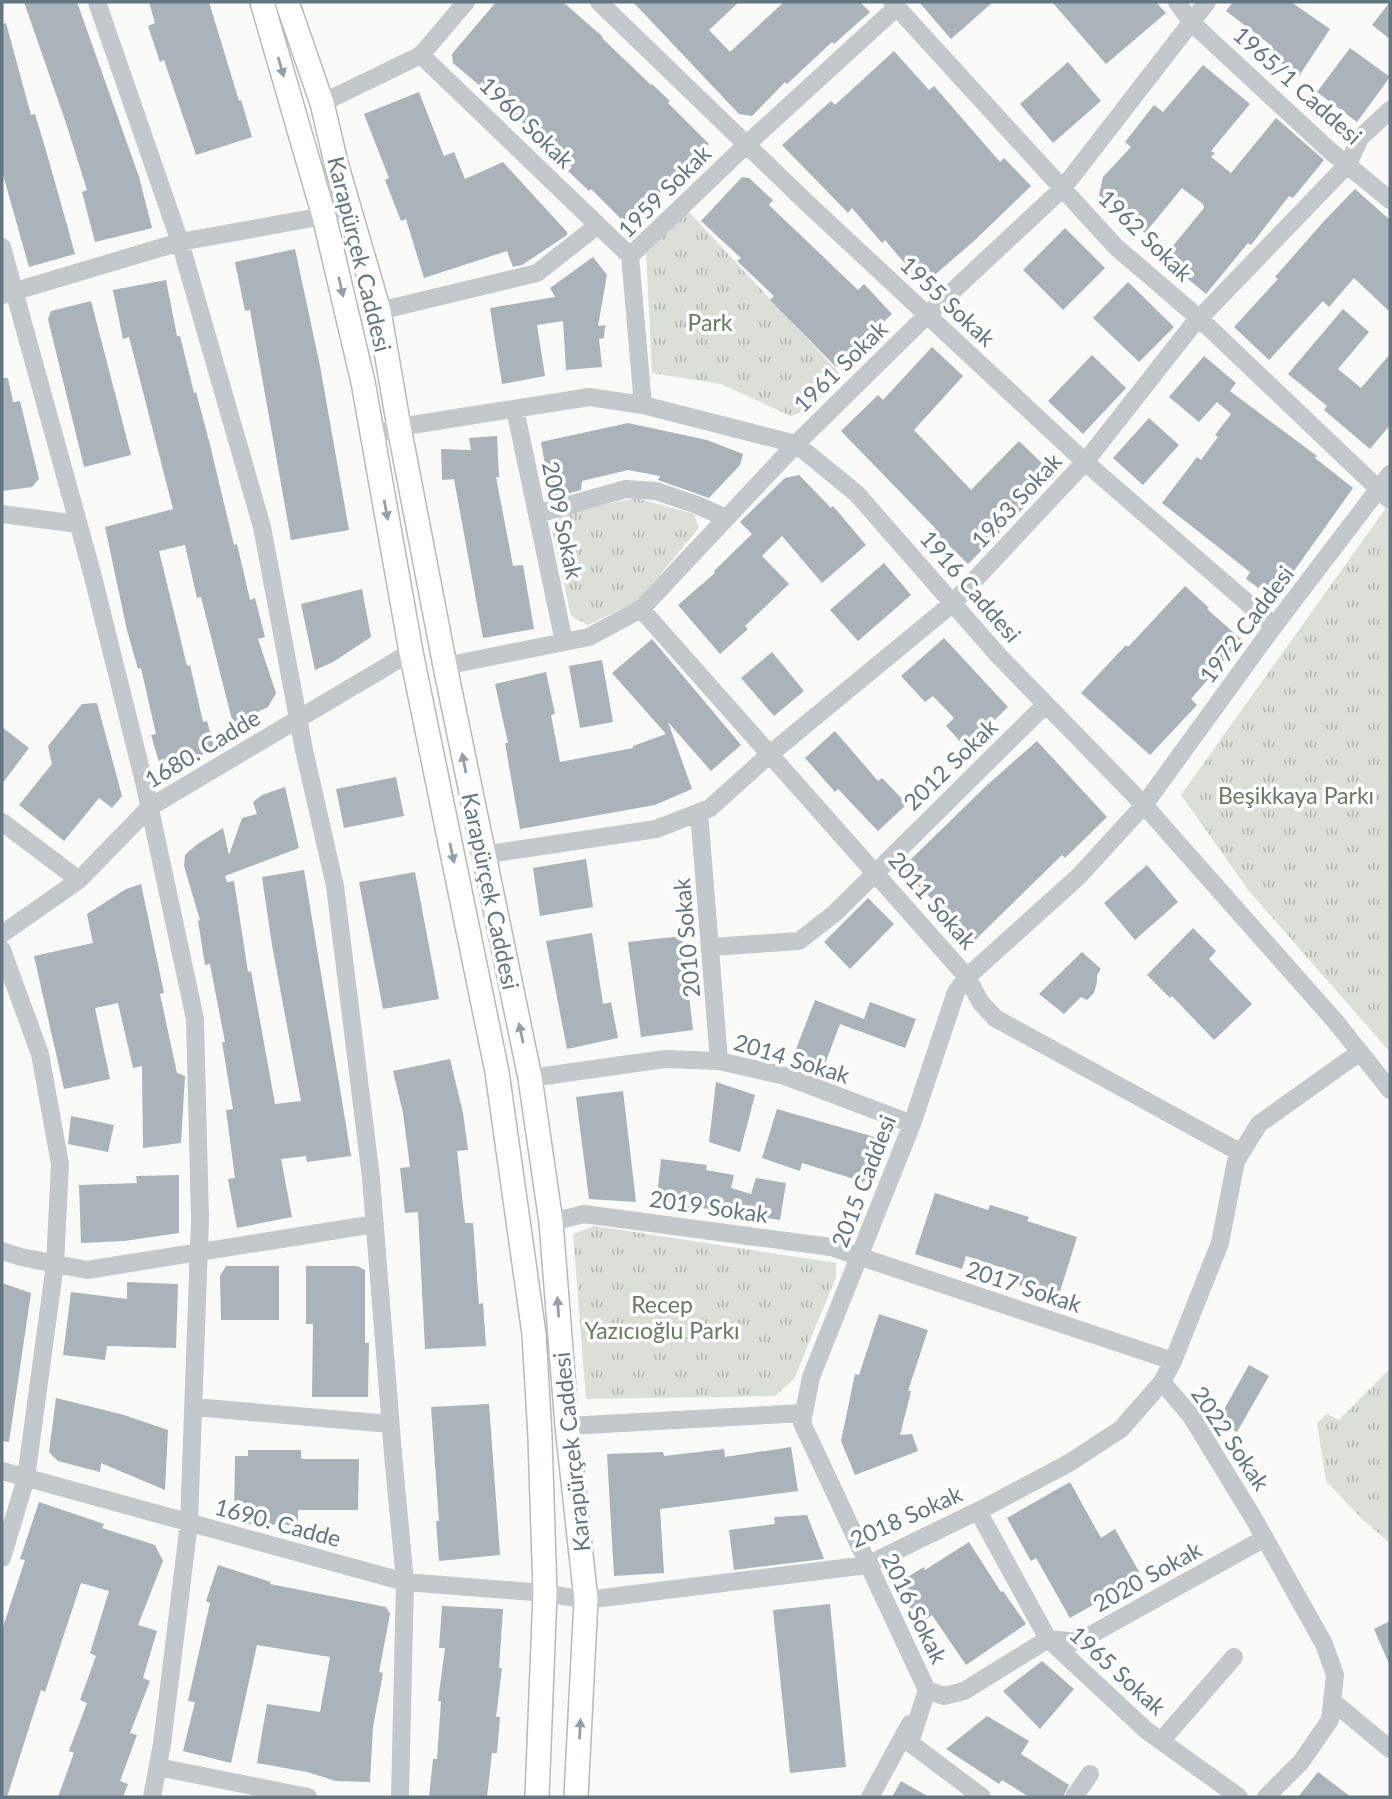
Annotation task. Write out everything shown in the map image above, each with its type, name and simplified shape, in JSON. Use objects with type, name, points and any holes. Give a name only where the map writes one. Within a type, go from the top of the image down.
[{"type":"main road","name":"Karapürçek Caddesi","points":[[262,2],[324,216],[363,382],[411,652],[497,1072],[533,1321],[540,1437],[545,1593],[537,1797]]},
{"type":"main road","name":"Karapürçek Caddesi","points":[[289,2],[322,103],[336,163],[379,311],[398,427],[482,855],[530,1078],[551,1222],[567,1426],[586,1600],[576,1797]]},
{"type":"street","points":[[97,2],[180,242],[262,527],[298,719],[335,886],[370,1165],[405,1582],[400,1797]]},
{"type":"street","points":[[322,103],[421,55],[466,2]]},
{"type":"street","name":"1965/1 Caddesi","points":[[1177,2],[1192,23],[1390,200]]},
{"type":"street","name":"1961 Sokak","points":[[445,666],[589,637],[640,609],[796,444],[927,315],[1063,188],[1207,2]]},
{"type":"street","name":"1955 Sokak","points":[[602,3],[746,145],[1085,462],[1274,626]]},
{"type":"street","name":"1959 Sokak","points":[[643,405],[630,256],[895,4]]},
{"type":"street","name":"1962 Sokak","points":[[895,4],[1116,247],[1200,318],[1385,495]]},
{"type":"street","name":"1960 Sokak","points":[[421,55],[630,256]]},
{"type":"street","name":"1963 Sokak","points":[[482,855],[656,828],[710,808],[770,754],[953,603],[1085,462],[1200,318],[1348,164],[1360,138],[1390,110]]},
{"type":"street","points":[[8,294],[180,242],[324,216]]},
{"type":"street","points":[[379,311],[537,273],[598,225]]},
{"type":"street","points":[[2,247],[8,294],[78,524],[150,807],[195,1019],[199,1253],[189,1523],[152,1797]]},
{"type":"street","name":"1916 Caddesi","points":[[373,435],[398,427],[589,397],[643,405],[796,444],[858,494],[953,603],[1144,805],[1360,1052],[1390,1090]]},
{"type":"street","name":"2009 Sokak","points":[[515,409],[564,642]]},
{"type":"street","name":"1972 Caddesi","points":[[1144,805],[1274,626],[1385,495],[1390,474]]},
{"type":"street","points":[[537,514],[626,489],[656,491],[726,518]]},
{"type":"street","points":[[2,514],[78,524]]},
{"type":"street","name":"2011 Sokak","points":[[640,609],[967,977],[981,1003],[995,1018],[1241,1153]]},
{"type":"street","name":"1680. Cadde","points":[[2,934],[79,880],[150,807],[411,652]]},
{"type":"street","name":"2012 Sokak","points":[[711,947],[799,941],[835,913],[1046,704]]},
{"type":"street","name":"2015 Caddesi","points":[[804,1413],[811,1377],[912,1124],[956,992],[967,977],[1079,876],[1144,805]]},
{"type":"street","name":"2010 Sokak","points":[[699,812],[719,1061]]},
{"type":"street","points":[[2,821],[79,880]]},
{"type":"street","points":[[2,950],[40,1054],[60,1164],[55,1264],[26,1478],[2,1558]]},
{"type":"street","name":"2022 Sokak","points":[[1266,1797],[1300,1762],[1331,1720],[1335,1675],[1324,1644],[1265,1538],[1191,1416],[1162,1382],[1220,1243],[1236,1161],[1259,1124],[1360,1052]]},
{"type":"street","name":"2014 Sokak","points":[[530,1078],[665,1059],[719,1061],[785,1076],[912,1124]]},
{"type":"street","name":"2019 Sokak","points":[[551,1222],[584,1214],[831,1247],[860,1258]]},
{"type":"street","points":[[2,1251],[87,1270],[375,1224]]},
{"type":"street","name":"2017 Sokak","points":[[860,1258],[1173,1361]]},
{"type":"street","name":"2018 Sokak","points":[[545,1593],[586,1600],[867,1565],[978,1511],[1069,1462],[1121,1429],[1162,1382]]},
{"type":"street","points":[[194,1406],[390,1424]]},
{"type":"street","points":[[567,1426],[804,1413]]},
{"type":"street","name":"2016 Sokak","points":[[804,1413],[802,1423],[928,1690],[910,1744],[982,1797]]},
{"type":"street","name":"1690. Cadde","points":[[2,1471],[405,1582],[545,1593]]},
{"type":"street","name":"1965 Sokak","points":[[978,1511],[1048,1639],[1147,1731],[1239,1797]]},
{"type":"street","name":"2020 Sokak","points":[[1048,1639],[1078,1642],[1265,1538]]},
{"type":"street","points":[[870,1797],[928,1690],[944,1696],[964,1690],[1048,1639]]},
{"type":"street","points":[[1161,1741],[1234,1657]]},
{"type":"street","points":[[1332,1701],[1390,1749]]},
{"type":"street","points":[[158,1767],[308,1797]]},
{"type":"street","points":[[1074,1797],[1090,1774]]},
{"type":"green space","name":"Park","points":[[688,211],[841,375],[809,410],[791,416],[721,384],[652,373],[646,251]]},
{"type":"green space","points":[[636,498],[694,514],[699,528],[638,601],[588,625],[571,616],[551,526],[562,513]]},
{"type":"green space","name":"Beşikkaya Parkı","points":[[1386,508],[1390,513],[1390,1052],[1249,891],[1181,795]]},
{"type":"green space","name":"Recep Yazıcıoğlu Parkı","points":[[595,1226],[836,1263],[836,1277],[794,1379],[775,1396],[586,1399],[573,1234]]},
{"type":"green space","points":[[1390,1369],[1390,1543],[1361,1518],[1326,1481],[1317,1423],[1327,1414],[1339,1420]]},
{"type":"building","points":[[24,2],[77,2],[139,177],[152,228],[95,242],[82,192],[87,190]]},
{"type":"building","points":[[149,2],[209,2],[252,137],[196,155],[164,60],[160,62],[148,26],[155,23]]},
{"type":"building","points":[[496,2],[563,2],[670,101],[668,103],[709,144],[627,225],[591,189],[589,191],[568,171],[572,167],[537,137],[482,82],[479,85],[453,63],[452,54]]},
{"type":"building","points":[[633,2],[739,2],[709,30],[730,52],[784,2],[860,2],[870,12],[834,44],[832,42],[787,84],[785,82],[752,116],[739,114]]},
{"type":"building","points":[[919,2],[993,2],[951,39]]},
{"type":"building","points":[[1052,2],[1156,2],[1166,13],[1106,64]]},
{"type":"building","points":[[1233,2],[1291,2],[1330,29],[1299,76],[1267,53],[1272,46],[1226,11]]},
{"type":"building","points":[[1390,2],[1390,39],[1372,25]]},
{"type":"building","points":[[6,23],[31,115],[35,114],[75,254],[29,267],[2,171],[2,24]]},
{"type":"building","points":[[1350,48],[1390,77],[1357,122],[1317,92]]},
{"type":"building","points":[[894,51],[929,90],[934,86],[1000,162],[1004,158],[1031,186],[923,285],[885,240],[882,243],[852,208],[848,213],[782,145],[831,101],[835,105]]},
{"type":"building","points":[[1068,62],[1101,101],[1053,143],[1020,104]]},
{"type":"building","points":[[1203,65],[1250,104],[1211,151],[1215,153],[1211,157],[1231,173],[1276,118],[1324,160],[1293,198],[1289,196],[1251,245],[1248,243],[1206,294],[1163,258],[1204,208],[1203,204],[1182,188],[1145,233],[1099,195],[1103,177],[1131,147],[1125,142],[1154,105],[1163,112]]},
{"type":"building","points":[[419,92],[444,156],[454,152],[465,179],[503,162],[567,235],[522,265],[513,267],[507,251],[424,278],[406,219],[401,221],[385,180],[389,178],[364,114]]},
{"type":"building","points":[[742,177],[749,178],[773,200],[769,205],[858,290],[864,284],[892,314],[836,367],[770,300],[774,296],[737,261],[741,258],[701,221]]},
{"type":"building","points":[[1355,189],[1390,220],[1390,312],[1354,278],[1329,307],[1323,301],[1269,360],[1234,327],[1278,279],[1275,277]]},
{"type":"building","points":[[1065,228],[1105,268],[1063,310],[1023,270]]},
{"type":"building","points":[[295,249],[320,366],[349,530],[291,540],[250,310],[245,311],[235,262]]},
{"type":"building","points":[[593,257],[607,275],[598,326],[605,325],[604,338],[599,339],[602,367],[566,370],[563,321],[537,325],[545,376],[502,384],[490,308],[555,297],[550,288]]},
{"type":"building","points":[[166,280],[177,336],[180,336],[194,393],[196,392],[234,545],[237,544],[250,600],[255,598],[265,637],[258,639],[276,693],[268,707],[233,724],[201,597],[197,598],[185,545],[159,551],[187,666],[190,665],[203,722],[207,721],[214,746],[183,769],[162,772],[151,735],[156,734],[141,668],[138,669],[127,630],[105,527],[173,509],[129,337],[123,339],[113,290]]},
{"type":"building","points":[[1128,282],[1174,327],[1139,362],[1093,318]]},
{"type":"building","points":[[91,301],[131,455],[84,467],[48,319],[51,311]]},
{"type":"building","points":[[1343,309],[1369,332],[1338,369],[1361,388],[1390,354],[1390,425],[1370,449],[1324,410],[1327,406],[1288,374]]},
{"type":"building","points":[[932,347],[963,376],[914,430],[971,490],[1019,441],[1055,476],[968,564],[841,431],[878,395],[883,400]]},
{"type":"building","points":[[1092,355],[1126,388],[1083,434],[1048,401]]},
{"type":"building","points":[[1204,356],[1236,383],[1230,391],[1317,456],[1315,458],[1353,488],[1274,599],[1246,579],[1250,572],[1162,503],[1197,457],[1201,460],[1231,414],[1217,402],[1199,422],[1169,397]]},
{"type":"building","points":[[2,378],[8,378],[13,402],[20,401],[39,479],[32,487],[2,491]]},
{"type":"building","points":[[1149,418],[1179,445],[1143,485],[1113,458]]},
{"type":"building","points":[[628,423],[707,440],[743,454],[740,465],[709,498],[658,480],[660,476],[628,470],[582,481],[581,490],[551,498],[541,442]]},
{"type":"building","points":[[497,436],[499,477],[496,477],[513,566],[523,565],[534,629],[483,638],[454,479],[442,480],[441,449],[471,450],[469,438]]},
{"type":"building","points":[[799,475],[831,508],[833,506],[866,545],[822,583],[782,536],[762,556],[789,584],[745,626],[748,629],[720,654],[678,605],[715,573],[714,571],[752,534],[740,522],[785,478]]},
{"type":"building","points":[[884,563],[911,595],[858,641],[830,610]]},
{"type":"building","points":[[1185,586],[1242,640],[1191,699],[1197,705],[1150,755],[1081,693]]},
{"type":"building","points":[[362,589],[371,637],[333,662],[315,670],[301,604]]},
{"type":"building","points":[[944,638],[1008,707],[966,748],[946,726],[954,718],[933,696],[925,702],[901,676]]},
{"type":"building","points":[[652,639],[741,745],[711,771],[668,722],[692,789],[655,805],[520,829],[505,743],[508,743],[495,684],[546,672],[555,714],[551,715],[560,762],[633,748],[666,734],[612,673]]},
{"type":"building","points":[[772,652],[804,691],[774,716],[741,678]]},
{"type":"building","points":[[602,660],[613,722],[580,728],[569,666]]},
{"type":"building","points":[[97,703],[122,796],[112,808],[99,798],[64,841],[19,805],[52,764],[48,746],[82,704]]},
{"type":"building","points":[[2,727],[29,748],[2,784]]},
{"type":"building","points":[[835,731],[878,781],[882,778],[907,804],[878,831],[838,789],[835,792],[805,758]]},
{"type":"building","points":[[1037,741],[1107,817],[1065,858],[1062,855],[972,943],[901,869],[986,786]]},
{"type":"building","points":[[396,777],[404,816],[344,828],[336,789]]},
{"type":"building","points":[[285,787],[299,848],[225,876],[227,882],[234,881],[248,972],[251,971],[275,1104],[301,1101],[262,877],[304,870],[351,1156],[307,1162],[306,1156],[281,1159],[292,1217],[237,1228],[228,1179],[235,1178],[226,1110],[233,1109],[222,1042],[225,1042],[210,964],[205,965],[200,920],[184,866],[185,855],[223,828],[229,855],[242,818],[257,814],[253,802],[262,795]]},
{"type":"building","points":[[586,859],[593,907],[540,916],[533,868]]},
{"type":"building","points":[[1147,865],[1178,902],[1135,940],[1104,903]]},
{"type":"building","points":[[415,872],[439,999],[383,1009],[359,882]]},
{"type":"building","points":[[141,884],[164,993],[160,994],[177,1073],[185,1076],[181,1143],[143,1148],[142,1066],[133,1068],[118,1003],[95,1008],[110,1079],[64,1089],[34,956],[93,943],[87,914],[126,889]]},
{"type":"building","points":[[868,898],[894,924],[850,969],[824,942]]},
{"type":"building","points":[[1193,928],[1216,951],[1209,959],[1252,1004],[1214,1040],[1172,996],[1170,998],[1147,975]]},
{"type":"building","points":[[592,933],[603,1004],[611,1002],[618,1038],[567,1049],[546,941]]},
{"type":"building","points":[[682,936],[693,1030],[641,1037],[628,942]]},
{"type":"building","points":[[1082,952],[1101,969],[1097,975],[1094,993],[1087,1000],[1081,997],[1064,1014],[1039,994]]},
{"type":"building","points":[[815,1000],[864,1019],[870,1002],[916,1019],[905,1048],[840,1024],[823,1069],[793,1057]]},
{"type":"building","points":[[450,1059],[463,1113],[468,1150],[457,1151],[465,1223],[473,1223],[479,1304],[483,1303],[486,1346],[425,1349],[418,1212],[405,1213],[400,1168],[410,1167],[403,1113],[393,1071]]},
{"type":"building","points":[[716,1082],[755,1095],[740,1152],[709,1142]]},
{"type":"building","points":[[623,1091],[636,1202],[589,1199],[576,1097]]},
{"type":"building","points":[[777,1109],[878,1138],[864,1182],[802,1163],[800,1171],[762,1158]]},
{"type":"building","points":[[71,1116],[114,1125],[108,1152],[68,1144]]},
{"type":"building","points":[[661,1159],[707,1165],[706,1170],[734,1175],[731,1188],[751,1194],[756,1178],[786,1183],[780,1220],[702,1208],[701,1211],[656,1206]]},
{"type":"building","points":[[179,1175],[179,1233],[124,1241],[81,1243],[79,1185],[137,1183],[136,1176]]},
{"type":"building","points":[[935,1193],[988,1210],[990,1205],[1029,1217],[1027,1221],[1077,1237],[1058,1298],[1019,1285],[1022,1274],[966,1256],[962,1269],[915,1254]]},
{"type":"building","points":[[226,1266],[279,1266],[279,1320],[221,1320],[220,1276]]},
{"type":"building","points":[[306,1266],[357,1266],[365,1270],[365,1343],[369,1343],[368,1397],[312,1397],[313,1324],[306,1324]]},
{"type":"building","points":[[127,1282],[178,1284],[176,1348],[107,1346],[105,1360],[63,1355],[71,1292],[127,1299]]},
{"type":"building","points":[[2,1283],[31,1293],[9,1442],[2,1441]]},
{"type":"building","points":[[879,1314],[928,1330],[908,1391],[911,1391],[900,1435],[912,1434],[918,1451],[855,1475],[841,1441],[855,1374],[859,1375]]},
{"type":"building","points":[[1249,1365],[1269,1376],[1237,1432],[1217,1422]]},
{"type":"building","points":[[56,1398],[124,1415],[168,1430],[165,1490],[101,1463],[100,1472],[58,1461],[49,1452]]},
{"type":"building","points":[[489,1404],[500,1555],[439,1561],[431,1407]]},
{"type":"building","points":[[791,1447],[798,1491],[660,1509],[664,1573],[614,1576],[607,1454],[663,1452],[664,1456],[724,1449],[725,1457]]},
{"type":"building","points":[[248,1450],[301,1450],[301,1459],[359,1459],[358,1510],[298,1510],[298,1525],[246,1524],[246,1519],[234,1518],[235,1456],[248,1456]]},
{"type":"building","points":[[1070,1482],[1101,1538],[1115,1529],[1142,1577],[1070,1618],[1036,1558],[1031,1561],[1007,1518]]},
{"type":"building","points":[[39,1502],[104,1524],[102,1528],[155,1545],[163,1561],[138,1625],[157,1631],[143,1678],[150,1681],[130,1733],[137,1735],[120,1781],[128,1784],[123,1797],[58,1797],[74,1753],[69,1751],[87,1703],[80,1700],[96,1656],[90,1653],[109,1591],[81,1583],[45,1692],[41,1690],[7,1797],[2,1797],[2,1630],[25,1560],[20,1559]]},
{"type":"building","points":[[807,1515],[824,1559],[734,1570],[729,1530],[775,1524],[774,1517]]},
{"type":"building","points":[[969,1542],[1001,1592],[1003,1591],[1026,1624],[966,1665],[932,1615],[919,1624],[896,1584],[924,1567],[925,1570]]},
{"type":"building","points":[[218,1565],[271,1582],[270,1584],[386,1607],[390,1614],[379,1672],[383,1673],[373,1727],[370,1782],[336,1781],[307,1772],[257,1763],[267,1704],[320,1712],[330,1657],[257,1645],[231,1763],[183,1751],[195,1702],[188,1701],[210,1603],[206,1601]]},
{"type":"building","points":[[830,1604],[846,1767],[790,1773],[773,1610]]},
{"type":"building","points":[[442,1606],[503,1609],[499,1668],[502,1668],[496,1717],[500,1717],[497,1753],[492,1753],[487,1797],[429,1797],[433,1759],[437,1759],[441,1701],[438,1701],[445,1648],[439,1648]]},
{"type":"building","points":[[1390,1621],[1390,1666],[1374,1629]]},
{"type":"building","points":[[1042,1661],[1074,1689],[1040,1729],[1003,1691]]},
{"type":"building","points":[[987,1716],[1029,1741],[1021,1754],[1069,1785],[1063,1797],[1029,1797],[1002,1780],[999,1784],[946,1749]]},
{"type":"building","points":[[1318,1772],[1351,1797],[1298,1797]]},
{"type":"building","points":[[901,1781],[929,1797],[892,1797]]}]
